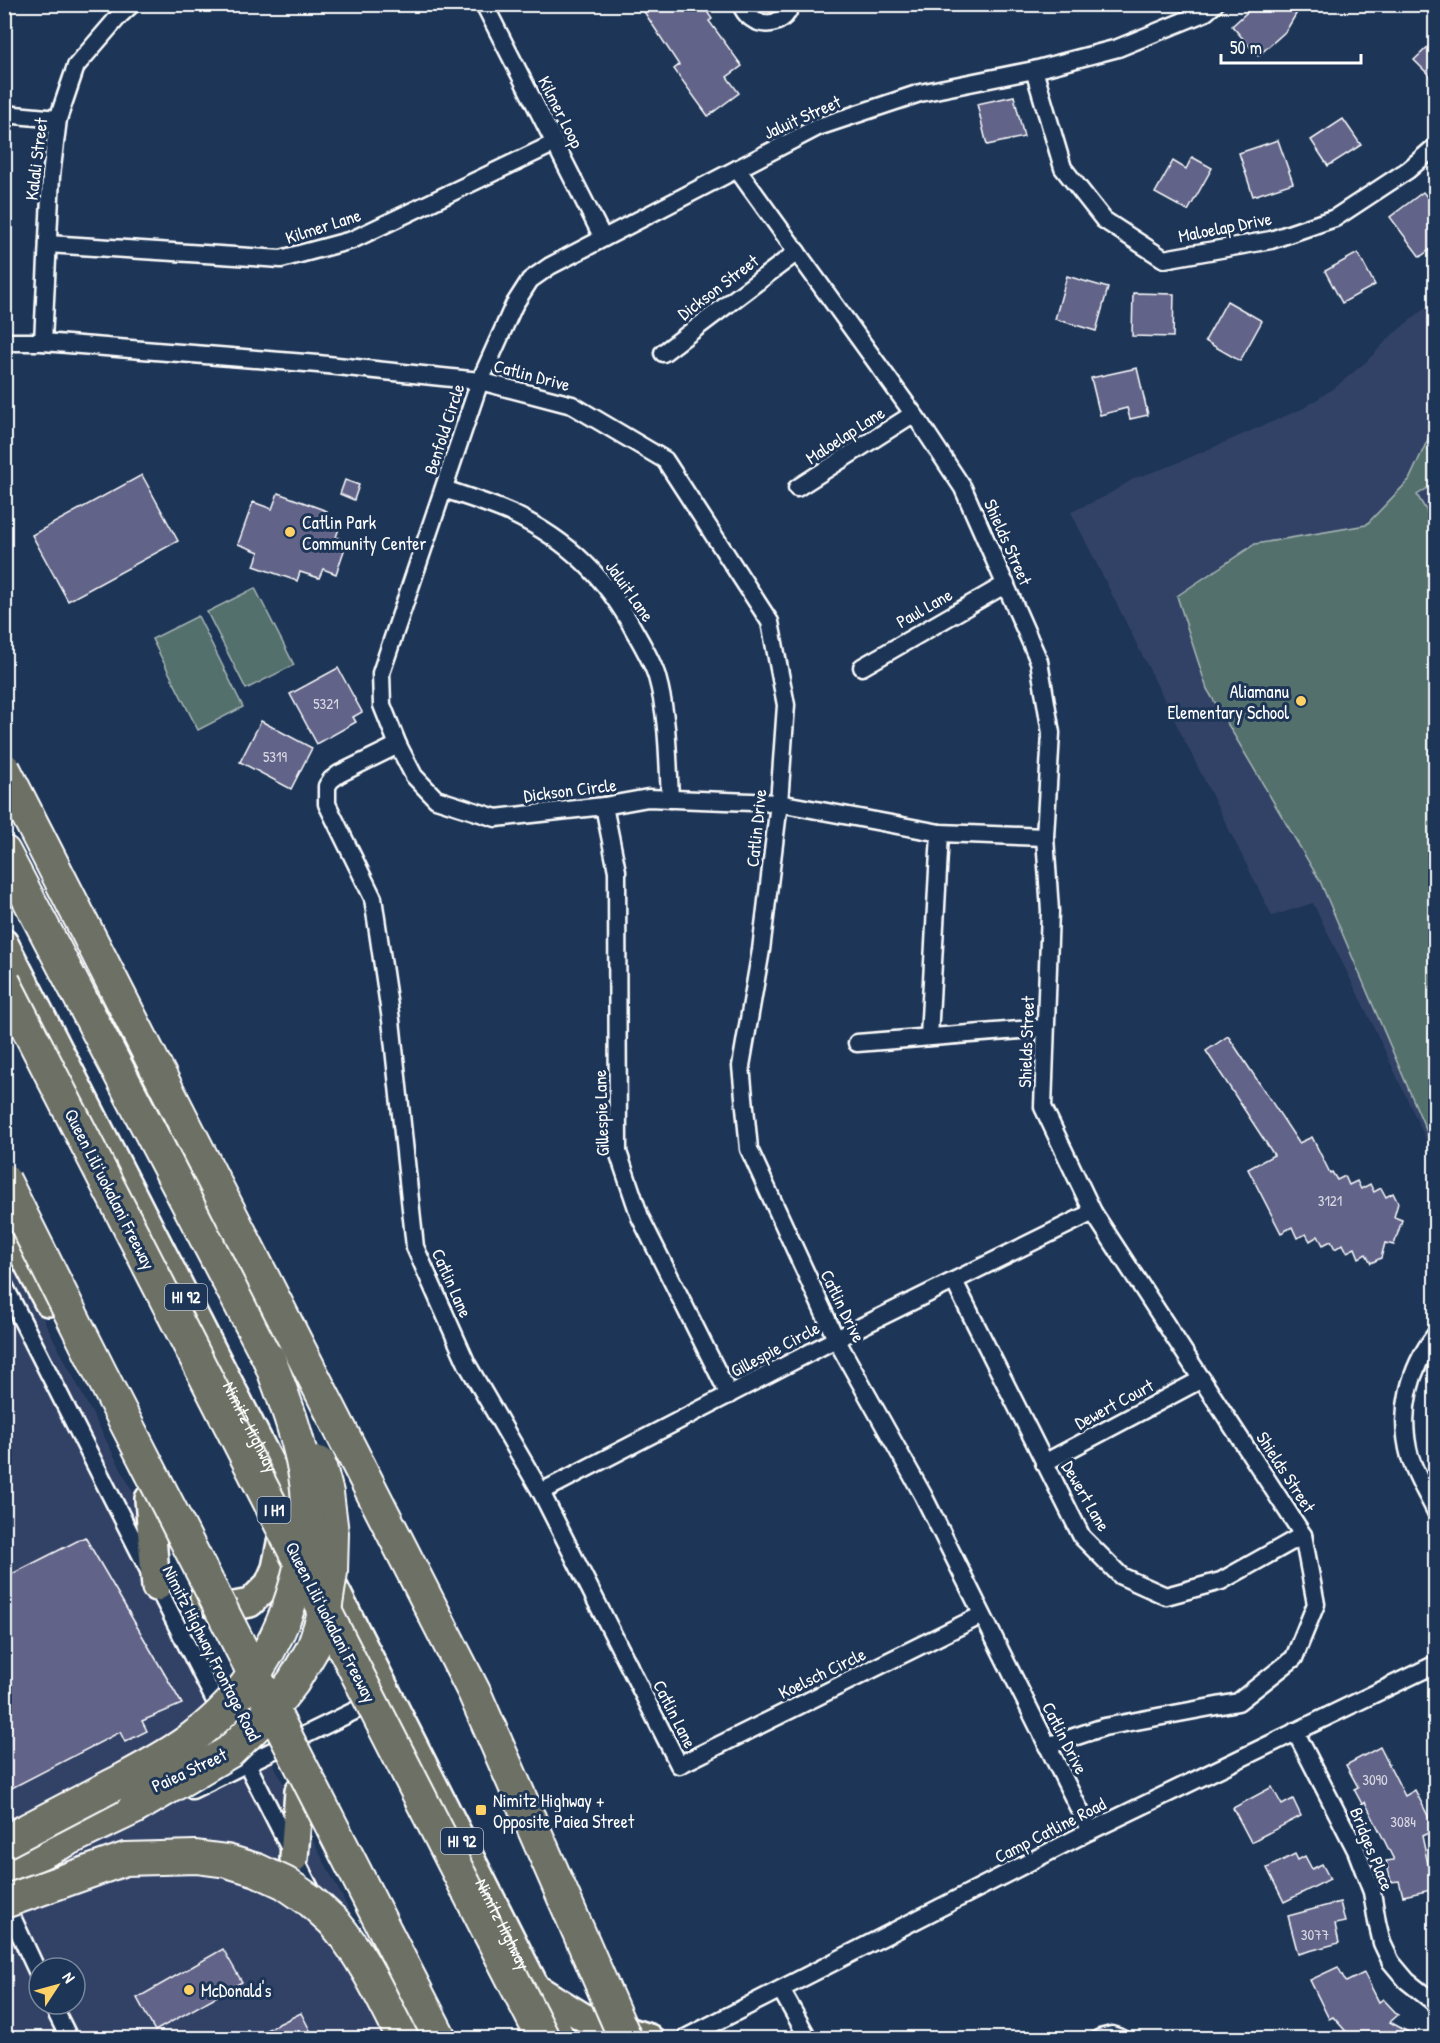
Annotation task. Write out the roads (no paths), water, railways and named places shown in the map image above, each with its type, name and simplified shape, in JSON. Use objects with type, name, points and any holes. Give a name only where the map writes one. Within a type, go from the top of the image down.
[{"type":"highway","points":[[4,769],[474,1692],[626,2038]]},
{"type":"highway","points":[[4,852],[309,1437],[317,1455],[327,1493],[332,1533],[332,1572],[325,1611],[313,1648],[293,1682],[266,1716],[228,1752],[134,1808],[4,1870]]},
{"type":"highway","name":"Queen Liliʻuokalani Freeway","points":[[4,982],[543,2038]]},
{"type":"highway","points":[[4,1180],[440,2038]]},
{"type":"highway","points":[[4,1842],[150,1765],[191,1739],[229,1707],[262,1665],[287,1614],[298,1581],[306,1536],[307,1490],[297,1442],[269,1359]]},
{"type":"highway","points":[[4,1901],[125,1860],[196,1857],[227,1861],[257,1870],[285,1883],[334,1922],[354,1946],[370,1972],[403,2038]]},
{"type":"main road","name":"Nimitz Highway","points":[[4,943],[561,2038]]},
{"type":"main road","points":[[4,1217],[276,1750],[430,2038]]},
{"type":"main road","points":[[188,1577],[212,1604],[224,1608],[250,1603],[269,1584],[276,1568],[282,1538],[284,1490]]},
{"type":"main road","points":[[148,1499],[156,1587]]},
{"type":"main road","points":[[294,1858],[299,1791]]},
{"type":"main road","points":[[536,1988],[583,2017],[649,2038]]},
{"type":"street","name":"Kalali Street","points":[[43,342],[51,176],[58,119],[76,66],[132,4]]},
{"type":"street","name":"Kilmer Loop","points":[[484,4],[603,238]]},
{"type":"street","points":[[741,4],[747,16],[765,25],[784,18],[791,4]]},
{"type":"street","name":"Jaluit Street","points":[[480,381],[514,305],[530,280],[550,266],[818,127],[920,93],[1034,70],[1118,48],[1206,12],[1215,4]]},
{"type":"street","name":"Maloelap Drive","points":[[1034,70],[1063,168],[1104,220],[1164,259],[1271,240],[1335,218],[1408,170],[1436,146]]},
{"type":"street","points":[[4,114],[58,119]]},
{"type":"street","name":"Kilmer Lane","points":[[48,244],[281,260],[352,240],[555,143]]},
{"type":"street","name":"Shields Street","points":[[737,169],[913,414],[963,488],[1040,661],[1051,733],[1045,837],[1050,912],[1043,1107],[1093,1212],[1303,1535],[1316,1604],[1294,1658],[1238,1702],[1104,1727],[1047,1746]]},
{"type":"street","name":"Dickson Street","points":[[663,353],[796,252]]},
{"type":"street","name":"Catlin Drive","points":[[4,342],[43,342],[318,364],[480,381],[572,405],[665,460],[770,622],[786,705],[779,804],[761,950],[741,1066],[749,1149],[836,1339],[923,1495],[1090,1831]]},
{"type":"street","name":"Benfold Circle","points":[[444,489],[480,381]]},
{"type":"street","name":"Maloelap Lane","points":[[797,488],[913,414]]},
{"type":"street","name":"Dickson Circle","points":[[444,489],[381,673],[382,705],[398,745],[414,776],[436,799],[496,818],[604,807],[648,798],[779,804],[940,833],[1045,837]]},
{"type":"street","name":"Jaluit Lane","points":[[444,489],[511,513],[548,534],[574,552],[598,577],[624,612],[657,677],[666,727],[670,799]]},
{"type":"street","name":"Paul Lane","points":[[862,667],[1006,584]]},
{"type":"street","name":"Catlin Lane","points":[[398,745],[331,780],[327,786],[327,804],[373,898],[391,1020],[415,1247],[467,1364],[542,1492],[679,1765]]},
{"type":"street","name":"Gillespie Lane","points":[[604,807],[617,871],[618,1152],[640,1217],[729,1395]]},
{"type":"street","points":[[929,1037],[940,833]]},
{"type":"street","points":[[857,1042],[1045,1028]]},
{"type":"street","name":"Gillespie Circle","points":[[542,1492],[836,1339],[1093,1212]]},
{"type":"street","name":"Dewert Lane","points":[[954,1281],[1082,1537],[1121,1576],[1166,1596],[1221,1581],[1303,1535]]},
{"type":"street","name":"Nimitz Highway Frontage Road","points":[[4,1285],[246,1765],[387,2038]]},
{"type":"street","points":[[1436,1334],[1415,1367],[1408,1389],[1405,1412],[1410,1457],[1436,1512]]},
{"type":"street","name":"Dewert Court","points":[[1044,1463],[1202,1379]]},
{"type":"street","name":"Koelsch Circle","points":[[679,1765],[982,1615]]},
{"type":"street","name":"Camp Catline Road","points":[[685,2038],[1090,1831],[1436,1664]]},
{"type":"street","name":"Paiea Street","points":[[4,1876],[246,1765],[388,1695]]},
{"type":"street","name":"Bridges Place","points":[[1295,1731],[1356,1850],[1372,1892],[1380,1932],[1391,1962],[1407,1982],[1436,2004]]},
{"type":"street","points":[[4,1901],[30,1956]]},
{"type":"street","points":[[781,1990],[808,2038]]},
{"type":"street","points":[[58,2016],[69,2038]]},
{"type":"street","points":[[1100,2038],[1112,2035],[1121,2038]]},
{"type":"place","name":"Catlin Park Community Center","points":[[290,532]]},
{"type":"place","name":"Aliamanu Elementary School","points":[[1301,701]]},
{"type":"place","name":"Nimitz Highway + Opposite Paiea Street","points":[[481,1810]]},
{"type":"place","name":"McDonald's","points":[[189,1990]]}]
